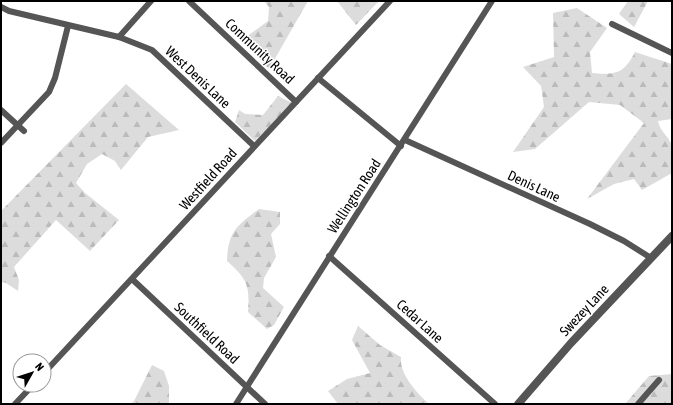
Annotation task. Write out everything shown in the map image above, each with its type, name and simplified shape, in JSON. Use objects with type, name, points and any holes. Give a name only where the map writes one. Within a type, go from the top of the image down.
[{"type":"street","points":[[119,37],[151,1]]},
{"type":"street","name":"Community Road","points":[[190,1],[296,102]]},
{"type":"street","name":"Westfield Road","points":[[52,364],[390,1]]},
{"type":"street","name":"Wellington Road","points":[[236,404],[246,386],[403,143],[492,1]]},
{"type":"street","name":"West Denis Lane","points":[[1,7],[8,11],[119,37],[155,53],[254,146]]},
{"type":"street","points":[[612,24],[672,53]]},
{"type":"street","points":[[1,143],[49,92],[55,78],[68,26]]},
{"type":"street","name":"Denis Lane","points":[[318,78],[403,143],[590,224],[624,241],[651,258]]},
{"type":"street","points":[[1,110],[24,131]]},
{"type":"street","name":"Swezey Lane","points":[[518,404],[672,236]]},
{"type":"street","name":"Cedar Lane","points":[[329,256],[495,404]]},
{"type":"street","name":"Southfield Road","points":[[132,279],[265,404]]},
{"type":"street","points":[[638,404],[660,380]]},
{"type":"street","points":[[15,404],[25,393]]},
{"type":"green space","points":[[264,1],[308,1],[269,69],[242,40],[268,21],[269,7]]},
{"type":"green space","points":[[337,1],[379,1],[356,25]]},
{"type":"green space","points":[[628,1],[648,1],[634,27],[619,14]]},
{"type":"green space","points":[[577,8],[607,28],[590,52],[592,73],[607,74],[618,72],[627,65],[635,52],[672,64],[672,119],[658,121],[672,146],[672,173],[642,190],[634,179],[614,184],[587,199],[644,123],[620,105],[589,102],[535,149],[513,152],[544,107],[541,86],[523,67],[554,57],[553,13]]},
{"type":"green space","points":[[126,84],[179,130],[148,137],[121,170],[115,161],[102,154],[87,164],[76,183],[85,193],[119,220],[90,251],[56,220],[14,267],[19,280],[18,291],[6,283],[1,282],[1,211]]},
{"type":"green space","points":[[278,96],[292,103],[255,141],[235,122],[239,110],[245,114],[263,115]]},
{"type":"green space","points":[[259,209],[280,212],[280,224],[271,234],[276,257],[264,278],[263,288],[284,307],[274,325],[267,329],[248,312],[248,289],[246,283],[239,273],[227,261],[229,243],[235,230]]},
{"type":"green space","points":[[358,326],[380,345],[401,357],[403,370],[410,383],[429,404],[338,404],[328,391],[347,379],[370,373],[352,340]]},
{"type":"green space","points":[[152,365],[164,371],[169,386],[169,404],[131,404],[134,401]]},
{"type":"green space","points":[[672,374],[672,404],[625,404],[649,376]]}]
